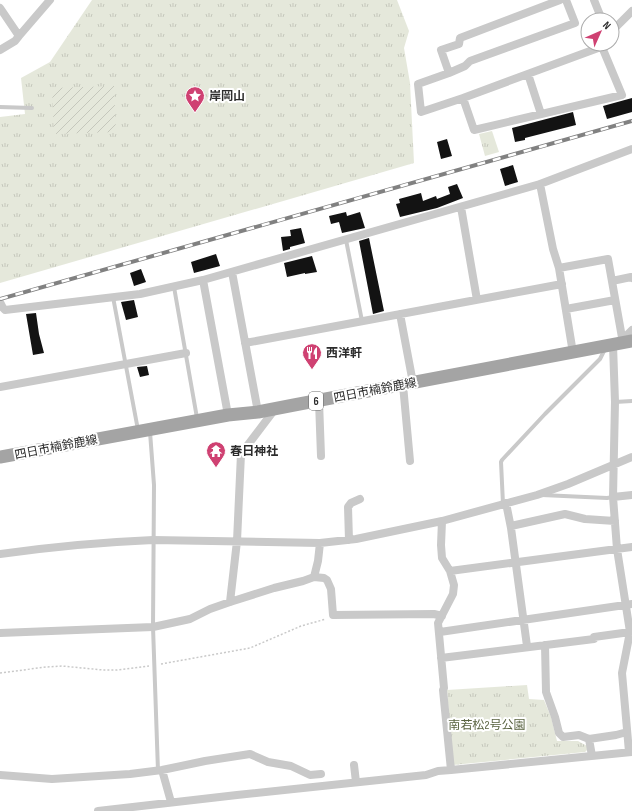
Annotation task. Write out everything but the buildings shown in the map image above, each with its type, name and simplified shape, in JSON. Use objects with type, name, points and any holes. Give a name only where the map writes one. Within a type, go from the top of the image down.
[{"type":"main road","name":"四日市楠鈴鹿線","points":[[0,457],[198,420],[258,412],[319,401],[619,343]]},
{"type":"street","points":[[449,72],[441,50],[459,44],[460,38],[560,0]]},
{"type":"street","points":[[566,0],[575,24],[470,61],[465,66],[418,84],[421,112],[588,52]]},
{"type":"street","points":[[594,0],[599,12]]},
{"type":"street","points":[[0,50],[20,36],[49,1]]},
{"type":"street","points":[[0,8],[20,36]]},
{"type":"street","points":[[620,23],[632,11]]},
{"type":"street","points":[[463,98],[474,130],[622,95],[607,52]]},
{"type":"street","points":[[528,74],[541,114]]},
{"type":"street","points":[[0,302],[5,310],[140,294],[203,280],[540,184],[632,149]]},
{"type":"street","points":[[540,184],[553,249],[559,268],[573,353]]},
{"type":"street","points":[[461,207],[477,300]]},
{"type":"street","points":[[98,811],[426,775],[438,771],[630,752],[622,673],[629,648],[629,605],[617,549],[613,497],[615,402],[619,343],[615,300],[608,259],[559,268]]},
{"type":"street","points":[[232,272],[258,412]]},
{"type":"street","points":[[612,281],[632,276]]},
{"type":"street","points":[[203,280],[228,415]]},
{"type":"street","points":[[245,343],[562,284]]},
{"type":"street","points":[[566,309],[615,300]]},
{"type":"street","points":[[400,314],[408,384],[410,461]]},
{"type":"street","points":[[619,343],[632,330]]},
{"type":"street","points":[[0,387],[186,353]]},
{"type":"street","points":[[319,401],[320,456]]},
{"type":"street","points":[[230,602],[237,541],[241,454],[276,408]]},
{"type":"street","points":[[0,554],[87,544],[153,540],[320,543],[349,540],[442,521],[537,495],[632,457]]},
{"type":"street","points":[[613,497],[632,495]]},
{"type":"street","points":[[349,540],[348,507],[351,503],[360,499]]},
{"type":"street","points":[[504,504],[510,526],[516,562],[527,646]]},
{"type":"street","points":[[510,526],[565,514],[585,519],[615,521]]},
{"type":"street","points":[[442,521],[442,558],[450,571],[454,585],[453,594],[438,622],[451,770]]},
{"type":"street","points":[[314,577],[320,543]]},
{"type":"street","points":[[450,571],[632,547]]},
{"type":"street","points":[[0,633],[154,627],[190,619],[210,609],[230,602],[314,577],[324,578],[327,580],[331,589],[333,615],[434,614],[442,616]]},
{"type":"street","points":[[440,632],[629,605]]},
{"type":"street","points":[[441,658],[527,646],[545,645],[630,632]]},
{"type":"street","points":[[545,645],[546,692],[556,717],[559,733],[563,737],[579,736],[589,739],[627,732]]},
{"type":"street","points":[[589,739],[592,756]]},
{"type":"street","points":[[0,775],[52,779],[130,774],[160,771],[205,761],[250,754],[268,762],[291,766],[310,775],[320,771],[322,786]]},
{"type":"street","points":[[354,765],[356,782]]},
{"type":"street","points":[[160,771],[170,802]]},
{"type":"lane","points":[[0,107],[32,108]]},
{"type":"lane","points":[[346,240],[362,321]]},
{"type":"lane","points":[[174,286],[198,420]]},
{"type":"lane","points":[[113,297],[126,364],[144,430],[154,484],[154,627],[160,771]]},
{"type":"lane","points":[[504,504],[502,460],[600,359],[619,343]]},
{"type":"lane","points":[[615,402],[632,401]]},
{"type":"lane","points":[[537,495],[600,498],[613,497]]},
{"type":"path","points":[[0,673],[62,666],[117,670],[155,665],[250,648],[301,626],[329,618],[333,615]]},
{"type":"green space","points":[[92,0],[397,0],[409,31],[404,48],[410,83],[414,163],[0,283],[0,117],[25,114],[21,78],[50,62]]},
{"type":"green space","points":[[114,86],[116,132],[54,134],[52,88]]},
{"type":"green space","points":[[492,131],[499,152],[485,156],[479,134]]},
{"type":"green space","name":"南若松2号公園","points":[[527,685],[529,699],[544,700],[551,717],[557,741],[578,741],[587,746],[588,749],[585,752],[453,765],[447,690]]},
{"type":"railway","points":[[0,299],[632,121]]},
{"type":"place","name":"岸岡山","points":[[195,113]]},
{"type":"place","name":"西洋軒","points":[[312,370]]},
{"type":"place","name":"春日神社","points":[[216,468]]}]
